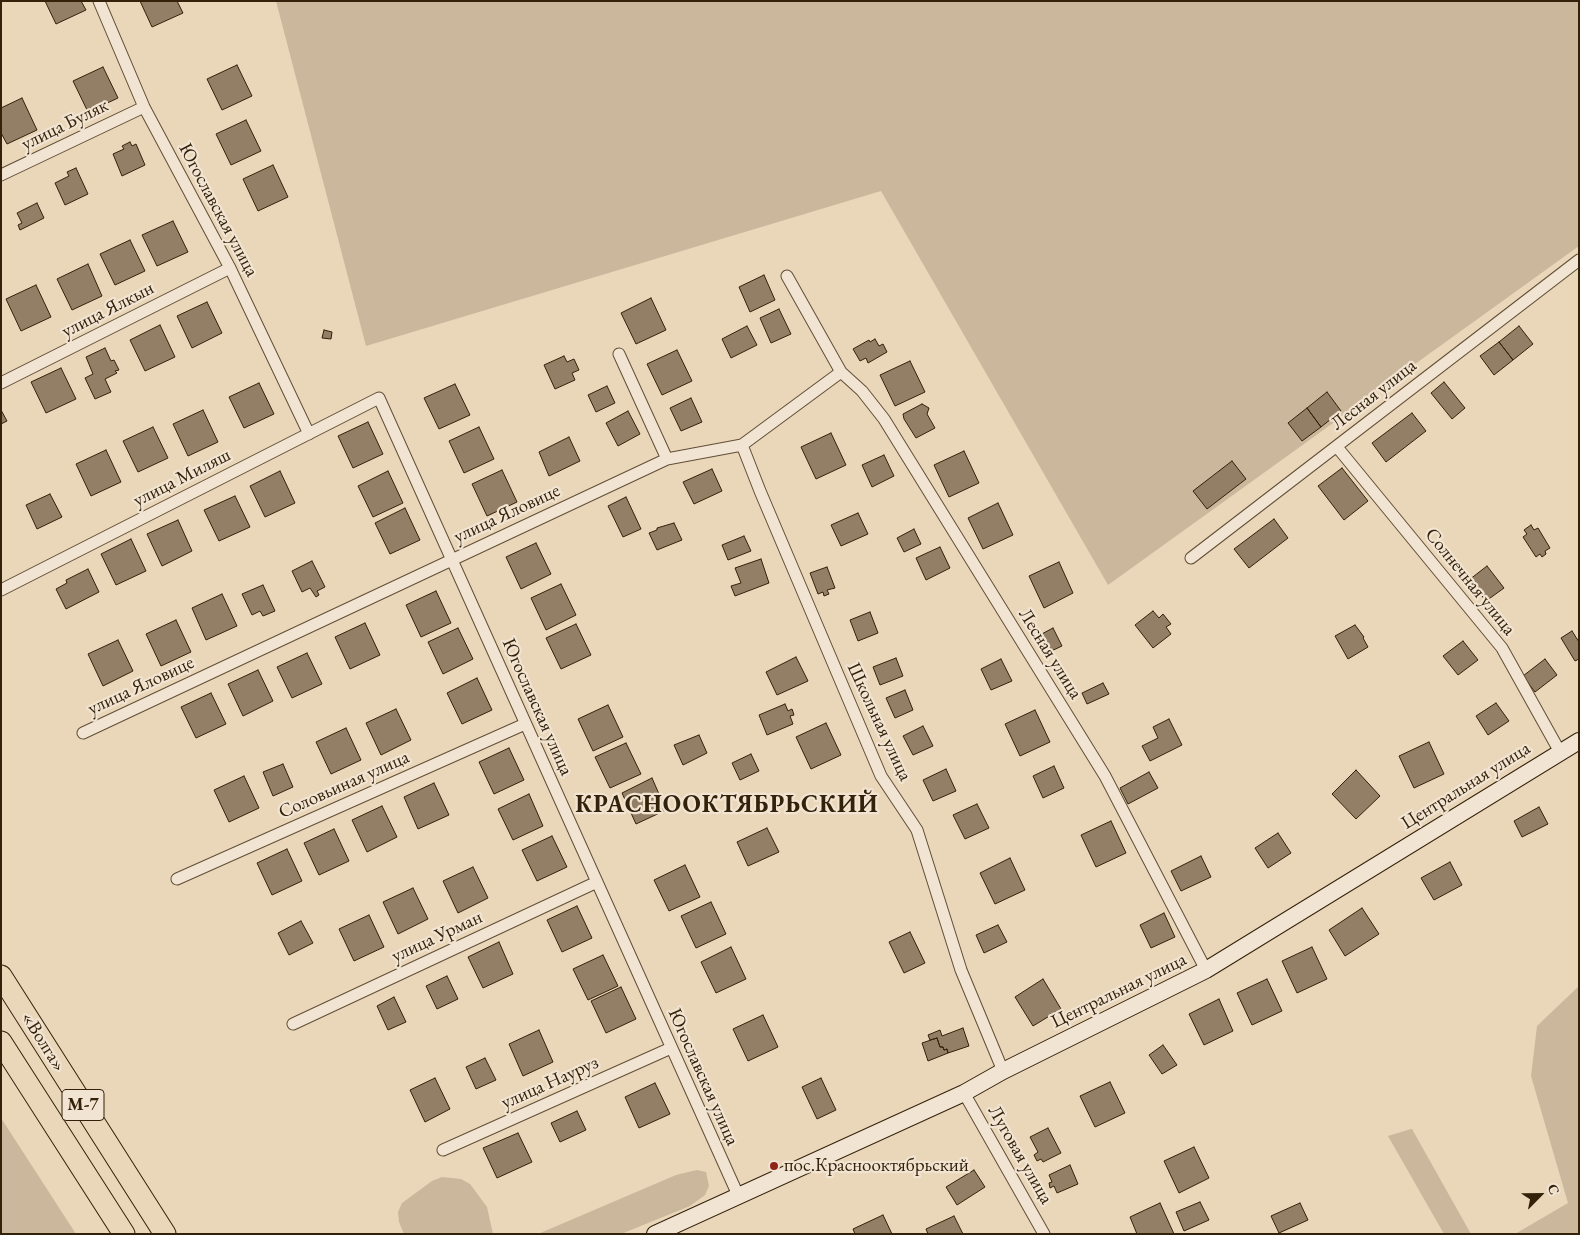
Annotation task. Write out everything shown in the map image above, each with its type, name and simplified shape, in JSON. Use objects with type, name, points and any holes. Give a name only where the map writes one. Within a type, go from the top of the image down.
[{"type":"highway","name":"«Волга»","points":[[1,976],[165,1234]]},
{"type":"highway","name":"«Волга»","points":[[1,1042],[124,1234]]},
{"type":"street","name":"Югославская улица","points":[[99,1],[144,106],[230,268],[309,434]]},
{"type":"street","name":"улица Буляк","points":[[1,175],[144,106]]},
{"type":"street","name":"Лесная улица","points":[[1191,558],[1579,260]]},
{"type":"street","name":"улица Ялкын","points":[[1,383],[230,268]]},
{"type":"street","points":[[786,276],[841,372]]},
{"type":"street","points":[[619,354],[668,459]]},
{"type":"street","name":"Лесная улица","points":[[841,372],[862,391],[884,419],[1106,776],[1206,970]]},
{"type":"street","name":"улица Яловице","points":[[83,733],[668,459],[742,445],[841,372]]},
{"type":"street","name":"Югославская улица","points":[[379,398],[738,1195]]},
{"type":"street","name":"улица Миляш","points":[[1,590],[379,398]]},
{"type":"street","name":"Школьная улица","points":[[742,445],[881,776],[917,830],[961,970],[1003,1071]]},
{"type":"street","name":"Солнечная улица","points":[[1337,446],[1502,648],[1560,752]]},
{"type":"street","name":"Соловьиная улица","points":[[176,878],[525,724]]},
{"type":"street","name":"Центральная улица","points":[[654,1234],[964,1093],[1003,1071],[1206,970],[1579,742]]},
{"type":"street","name":"улица Урман","points":[[293,1024],[597,882]]},
{"type":"street","name":"улица Науруз","points":[[443,1150],[671,1048]]},
{"type":"street","name":"Луговая улица","points":[[964,1093],[1044,1234]]},
{"type":"shaded area","points":[[276,1],[1579,1],[1579,246],[1108,585],[881,191],[366,346]]},
{"type":"shaded area","points":[[1579,986],[1579,1234],[1515,1234],[1568,1203],[1531,1076],[1537,1026]]},
{"type":"shaded area","points":[[1,1118],[76,1234],[1,1234]]},
{"type":"shaded area","points":[[1412,1129],[1471,1234],[1444,1234],[1388,1136]]},
{"type":"shaded area","points":[[697,1170],[706,1172],[709,1186],[705,1195],[690,1206],[621,1234],[538,1234],[676,1175]]},
{"type":"shaded area","points":[[442,1177],[461,1179],[470,1184],[487,1207],[493,1234],[404,1234],[399,1222],[398,1212],[402,1203],[432,1181]]},
{"type":"building","points":[[45,1],[81,1],[86,10],[56,24]]},
{"type":"building","points":[[140,1],[177,1],[183,13],[152,27]]},
{"type":"building","points":[[237,65],[252,96],[222,110],[207,79]]},
{"type":"building","points":[[103,67],[118,98],[88,112],[73,81]]},
{"type":"building","points":[[22,98],[37,130],[7,144],[1,133],[1,108]]},
{"type":"building","points":[[246,120],[261,151],[231,165],[216,134]]},
{"type":"building","points":[[130,142],[132,146],[136,144],[145,165],[122,176],[113,154],[124,149],[122,146]]},
{"type":"building","points":[[273,165],[288,197],[258,211],[243,179]]},
{"type":"building","points":[[76,168],[88,194],[65,205],[55,183],[69,176],[67,172]]},
{"type":"building","points":[[37,203],[44,218],[20,230],[18,225],[22,223],[17,213]]},
{"type":"building","points":[[173,221],[188,252],[157,266],[142,235]]},
{"type":"building","points":[[130,240],[145,271],[115,285],[100,254]]},
{"type":"building","points":[[88,264],[102,296],[72,310],[57,279]]},
{"type":"building","points":[[764,275],[775,300],[750,312],[739,287]]},
{"type":"building","points":[[36,285],[51,317],[21,331],[6,299]]},
{"type":"building","points":[[651,298],[666,330],[636,344],[621,313]]},
{"type":"building","points":[[207,302],[222,333],[192,348],[177,316]]},
{"type":"building","points":[[779,309],[791,334],[771,343],[760,318]]},
{"type":"building","points":[[160,325],[175,357],[145,371],[130,340]]},
{"type":"building","points":[[747,326],[757,345],[731,358],[722,339]]},
{"type":"building","points":[[1519,326],[1533,344],[1513,360],[1499,342]]},
{"type":"building","points":[[324,330],[332,332],[331,339],[322,338]]},
{"type":"building","points":[[875,339],[879,346],[883,344],[887,352],[868,363],[866,358],[860,361],[853,349],[869,340],[870,342]]},
{"type":"building","points":[[1499,342],[1513,360],[1494,375],[1480,356]]},
{"type":"building","points":[[105,348],[111,361],[114,360],[119,370],[105,379],[111,392],[95,399],[85,378],[93,374],[86,357]]},
{"type":"building","points":[[677,350],[692,381],[662,395],[647,364]]},
{"type":"building","points":[[564,356],[567,362],[574,359],[579,370],[572,373],[575,380],[555,389],[544,365]]},
{"type":"building","points":[[910,361],[925,392],[895,406],[880,375]]},
{"type":"building","points":[[61,368],[76,399],[46,413],[31,382]]},
{"type":"building","points":[[1444,382],[1465,408],[1452,419],[1431,393]]},
{"type":"building","points":[[259,383],[274,414],[244,428],[229,397]]},
{"type":"building","points":[[455,384],[470,415],[439,429],[424,398]]},
{"type":"building","points":[[607,386],[615,403],[596,412],[588,395]]},
{"type":"building","points":[[1327,392],[1341,411],[1321,427],[1307,408]]},
{"type":"building","points":[[691,398],[702,422],[681,431],[670,408]]},
{"type":"building","points":[[922,404],[929,408],[927,414],[935,428],[916,438],[904,419],[903,414]]},
{"type":"building","points":[[1307,408],[1321,427],[1302,441],[1288,423]]},
{"type":"building","points":[[1,410],[7,421],[1,424]]},
{"type":"building","points":[[203,410],[218,442],[188,456],[173,424]]},
{"type":"building","points":[[628,411],[640,434],[618,446],[606,423]]},
{"type":"building","points":[[1412,413],[1426,431],[1386,462],[1372,443]]},
{"type":"building","points":[[368,422],[383,454],[353,468],[338,436]]},
{"type":"building","points":[[153,427],[168,458],[138,472],[123,441]]},
{"type":"building","points":[[479,427],[494,459],[464,473],[449,441]]},
{"type":"building","points":[[831,433],[846,465],[816,479],[801,447]]},
{"type":"building","points":[[569,437],[580,461],[549,476],[539,452]]},
{"type":"building","points":[[106,450],[121,482],[91,496],[76,464]]},
{"type":"building","points":[[964,451],[979,483],[949,497],[934,465]]},
{"type":"building","points":[[884,455],[894,476],[872,487],[862,465]]},
{"type":"building","points":[[1232,461],[1246,479],[1207,509],[1193,491]]},
{"type":"building","points":[[1342,468],[1368,501],[1344,520],[1318,486]]},
{"type":"building","points":[[712,469],[722,491],[694,504],[683,482]]},
{"type":"building","points":[[502,470],[517,502],[487,516],[472,484]]},
{"type":"building","points":[[280,471],[295,503],[265,517],[250,486]]},
{"type":"building","points":[[388,471],[403,503],[373,517],[358,486]]},
{"type":"building","points":[[50,494],[62,517],[37,529],[26,505]]},
{"type":"building","points":[[235,496],[250,527],[219,541],[204,510]]},
{"type":"building","points":[[626,497],[641,529],[623,537],[608,506]]},
{"type":"building","points":[[998,503],[1013,535],[983,549],[968,518]]},
{"type":"building","points":[[405,508],[420,540],[390,554],[375,523]]},
{"type":"building","points":[[858,513],[868,534],[841,546],[831,525]]},
{"type":"building","points":[[1274,519],[1288,538],[1249,568],[1234,549]]},
{"type":"building","points":[[178,520],[192,551],[162,566],[147,534]]},
{"type":"building","points":[[674,523],[682,540],[657,550],[649,533],[657,530],[657,528]]},
{"type":"building","points":[[1531,525],[1534,530],[1538,528],[1550,548],[1545,551],[1546,554],[1542,557],[1540,554],[1536,557],[1523,537],[1527,534],[1524,530]]},
{"type":"building","points":[[914,529],[921,544],[904,552],[897,538]]},
{"type":"building","points":[[744,536],[751,551],[728,560],[722,545]]},
{"type":"building","points":[[131,539],[146,571],[116,585],[101,554]]},
{"type":"building","points":[[536,543],[551,574],[521,589],[506,557]]},
{"type":"building","points":[[940,547],[950,568],[926,580],[916,558]]},
{"type":"building","points":[[761,559],[769,583],[735,596],[731,586],[741,583],[735,568]]},
{"type":"building","points":[[312,561],[325,587],[317,591],[319,595],[316,597],[310,588],[302,592],[292,571]]},
{"type":"building","points":[[1059,562],[1073,593],[1044,608],[1029,576]]},
{"type":"building","points":[[1487,566],[1504,588],[1486,601],[1469,580]]},
{"type":"building","points":[[827,567],[835,588],[827,590],[829,594],[824,596],[823,592],[818,594],[810,573]]},
{"type":"building","points":[[88,569],[99,592],[66,609],[56,589],[67,583],[66,580]]},
{"type":"building","points":[[561,584],[576,615],[546,630],[531,598]]},
{"type":"building","points":[[263,585],[275,611],[263,616],[260,611],[252,615],[242,594]]},
{"type":"building","points":[[436,591],[451,623],[421,637],[406,605]]},
{"type":"building","points":[[222,594],[237,626],[206,640],[192,608]]},
{"type":"building","points":[[1153,611],[1159,618],[1163,614],[1171,624],[1166,627],[1171,634],[1153,648],[1135,625]]},
{"type":"building","points":[[870,612],[878,633],[858,641],[850,620]]},
{"type":"building","points":[[176,620],[191,652],[161,666],[146,634]]},
{"type":"building","points":[[365,623],[380,655],[350,669],[335,637]]},
{"type":"building","points":[[576,624],[591,655],[561,669],[546,638]]},
{"type":"building","points":[[1355,625],[1364,637],[1368,647],[1348,659],[1335,636]]},
{"type":"building","points":[[458,628],[473,659],[443,674],[428,642]]},
{"type":"building","points":[[1053,628],[1062,646],[1047,653],[1038,636]]},
{"type":"building","points":[[1572,631],[1579,642],[1579,659],[1575,661],[1561,638]]},
{"type":"building","points":[[118,640],[133,671],[103,686],[88,654]]},
{"type":"building","points":[[1463,641],[1478,660],[1458,675],[1443,656]]},
{"type":"building","points":[[307,653],[322,684],[292,698],[277,667]]},
{"type":"building","points":[[796,657],[808,681],[777,695],[766,672]]},
{"type":"building","points":[[896,658],[903,676],[880,685],[873,667]]},
{"type":"building","points":[[1001,659],[1012,681],[991,690],[981,669]]},
{"type":"building","points":[[1545,659],[1557,675],[1535,692],[1523,676]]},
{"type":"building","points":[[258,670],[273,701],[243,716],[228,684]]},
{"type":"building","points":[[477,678],[492,710],[462,724],[447,693]]},
{"type":"building","points":[[1103,683],[1109,694],[1087,704],[1082,693]]},
{"type":"building","points":[[905,690],[913,710],[895,718],[886,698]]},
{"type":"building","points":[[211,693],[226,724],[196,738],[181,707]]},
{"type":"building","points":[[1496,703],[1509,721],[1488,735],[1476,716]]},
{"type":"building","points":[[785,704],[788,711],[792,709],[794,715],[790,716],[793,724],[767,735],[759,715]]},
{"type":"building","points":[[608,705],[623,737],[593,751],[578,719]]},
{"type":"building","points":[[396,709],[411,740],[381,755],[366,723]]},
{"type":"building","points":[[1035,710],[1050,742],[1020,756],[1005,724]]},
{"type":"building","points":[[1169,719],[1182,745],[1150,761],[1142,746],[1158,738],[1153,727]]},
{"type":"building","points":[[826,723],[841,755],[811,769],[796,737]]},
{"type":"building","points":[[923,726],[933,746],[913,755],[903,736]]},
{"type":"building","points":[[346,728],[361,760],[331,774],[316,742]]},
{"type":"building","points":[[699,735],[707,753],[683,765],[674,745]]},
{"type":"building","points":[[1429,742],[1444,774],[1414,788],[1399,756]]},
{"type":"building","points":[[626,743],[641,774],[610,788],[595,757]]},
{"type":"building","points":[[509,748],[524,780],[494,794],[479,762]]},
{"type":"building","points":[[751,754],[759,771],[740,780],[732,763]]},
{"type":"building","points":[[283,764],[293,787],[273,796],[263,772]]},
{"type":"building","points":[[1054,766],[1064,788],[1043,798],[1033,776]]},
{"type":"building","points":[[946,769],[956,791],[933,801],[923,780]]},
{"type":"building","points":[[1356,770],[1380,796],[1356,819],[1332,794]]},
{"type":"building","points":[[1149,772],[1158,788],[1128,804],[1120,788]]},
{"type":"building","points":[[244,776],[259,808],[229,822],[214,790]]},
{"type":"building","points":[[652,778],[666,810],[636,824],[622,793]]},
{"type":"building","points":[[434,783],[449,815],[418,829],[404,797]]},
{"type":"building","points":[[529,794],[543,826],[513,840],[498,809]]},
{"type":"building","points":[[977,804],[989,828],[965,839],[953,815]]},
{"type":"building","points":[[382,806],[397,837],[367,852],[352,820]]},
{"type":"building","points":[[1539,807],[1548,824],[1522,837],[1514,821]]},
{"type":"building","points":[[1111,821],[1126,853],[1096,867],[1081,835]]},
{"type":"building","points":[[767,828],[779,852],[748,866],[737,842]]},
{"type":"building","points":[[334,829],[349,861],[319,875],[304,843]]},
{"type":"building","points":[[1278,833],[1291,853],[1268,868],[1255,848]]},
{"type":"building","points":[[552,836],[567,867],[537,881],[522,850]]},
{"type":"building","points":[[287,849],[302,881],[272,895],[257,863]]},
{"type":"building","points":[[1201,856],[1211,877],[1181,891],[1171,871]]},
{"type":"building","points":[[1010,858],[1025,890],[995,904],[980,873]]},
{"type":"building","points":[[1450,862],[1462,885],[1434,900],[1421,878]]},
{"type":"building","points":[[685,865],[700,897],[669,911],[654,880]]},
{"type":"building","points":[[473,867],[488,898],[458,913],[443,881]]},
{"type":"building","points":[[413,888],[428,919],[398,934],[383,902]]},
{"type":"building","points":[[711,902],[726,934],[696,948],[681,916]]},
{"type":"building","points":[[577,906],[592,938],[562,952],[547,920]]},
{"type":"building","points":[[1362,908],[1379,934],[1345,956],[1329,930]]},
{"type":"building","points":[[1164,913],[1175,937],[1151,948],[1140,925]]},
{"type":"building","points":[[369,915],[384,947],[354,961],[339,929]]},
{"type":"building","points":[[301,921],[313,943],[289,955],[278,933]]},
{"type":"building","points":[[998,925],[1007,942],[984,953],[976,935]]},
{"type":"building","points":[[910,932],[925,963],[904,973],[889,942]]},
{"type":"building","points":[[499,942],[513,974],[483,988],[468,957]]},
{"type":"building","points":[[731,947],[746,979],[716,993],[701,962]]},
{"type":"building","points":[[1312,947],[1327,979],[1297,993],[1282,961]]},
{"type":"building","points":[[603,955],[618,986],[588,1000],[573,969]]},
{"type":"building","points":[[447,976],[458,999],[437,1009],[426,986]]},
{"type":"building","points":[[1043,979],[1061,1009],[1033,1026],[1015,997]]},
{"type":"building","points":[[1267,979],[1282,1011],[1252,1025],[1237,993]]},
{"type":"building","points":[[621,987],[636,1019],[606,1033],[591,1001]]},
{"type":"building","points":[[394,997],[406,1022],[388,1030],[377,1006]]},
{"type":"building","points":[[1219,999],[1233,1031],[1204,1045],[1189,1014]]},
{"type":"building","points":[[763,1015],[778,1047],[748,1061],[733,1029]]},
{"type":"building","points":[[963,1028],[969,1046],[948,1053],[947,1049],[944,1050],[943,1047],[940,1047],[937,1038],[930,1040],[928,1035],[940,1030],[942,1036]]},
{"type":"building","points":[[539,1030],[553,1062],[523,1076],[509,1044]]},
{"type":"building","points":[[937,1038],[940,1047],[943,1047],[944,1050],[947,1049],[948,1053],[928,1061],[922,1043]]},
{"type":"building","points":[[1163,1045],[1177,1065],[1162,1074],[1149,1055]]},
{"type":"building","points":[[485,1058],[496,1080],[476,1089],[466,1067]]},
{"type":"building","points":[[435,1078],[450,1109],[425,1122],[410,1090]]},
{"type":"building","points":[[821,1078],[836,1110],[817,1119],[802,1087]]},
{"type":"building","points":[[1110,1082],[1125,1113],[1095,1127],[1080,1096]]},
{"type":"building","points":[[655,1083],[670,1114],[639,1128],[625,1097]]},
{"type":"building","points":[[577,1111],[586,1130],[560,1142],[551,1123]]},
{"type":"building","points":[[1048,1128],[1061,1153],[1043,1162],[1041,1159],[1037,1161],[1034,1155],[1038,1152],[1030,1137]]},
{"type":"building","points":[[518,1133],[532,1162],[497,1178],[483,1148]]},
{"type":"building","points":[[1194,1147],[1209,1178],[1179,1193],[1164,1161]]},
{"type":"building","points":[[1070,1165],[1078,1184],[1057,1193],[1054,1186],[1050,1188],[1049,1183],[1052,1182],[1049,1175]]},
{"type":"building","points":[[974,1170],[985,1187],[957,1205],[946,1187]]},
{"type":"building","points":[[1200,1202],[1209,1220],[1184,1231],[1176,1212]]},
{"type":"building","points":[[1160,1203],[1174,1234],[1137,1234],[1130,1217]]},
{"type":"building","points":[[1300,1203],[1308,1220],[1279,1233],[1271,1216]]},
{"type":"building","points":[[883,1215],[892,1234],[855,1234],[853,1229]]},
{"type":"building","points":[[954,1216],[963,1234],[928,1234],[926,1229]]},
{"type":"place","name":"пос.Краснооктябрьский","points":[[774,1166]]},
{"type":"district","name":"КРАСНООКТЯБРЬСКИЙ","points":[[727,805]]}]
